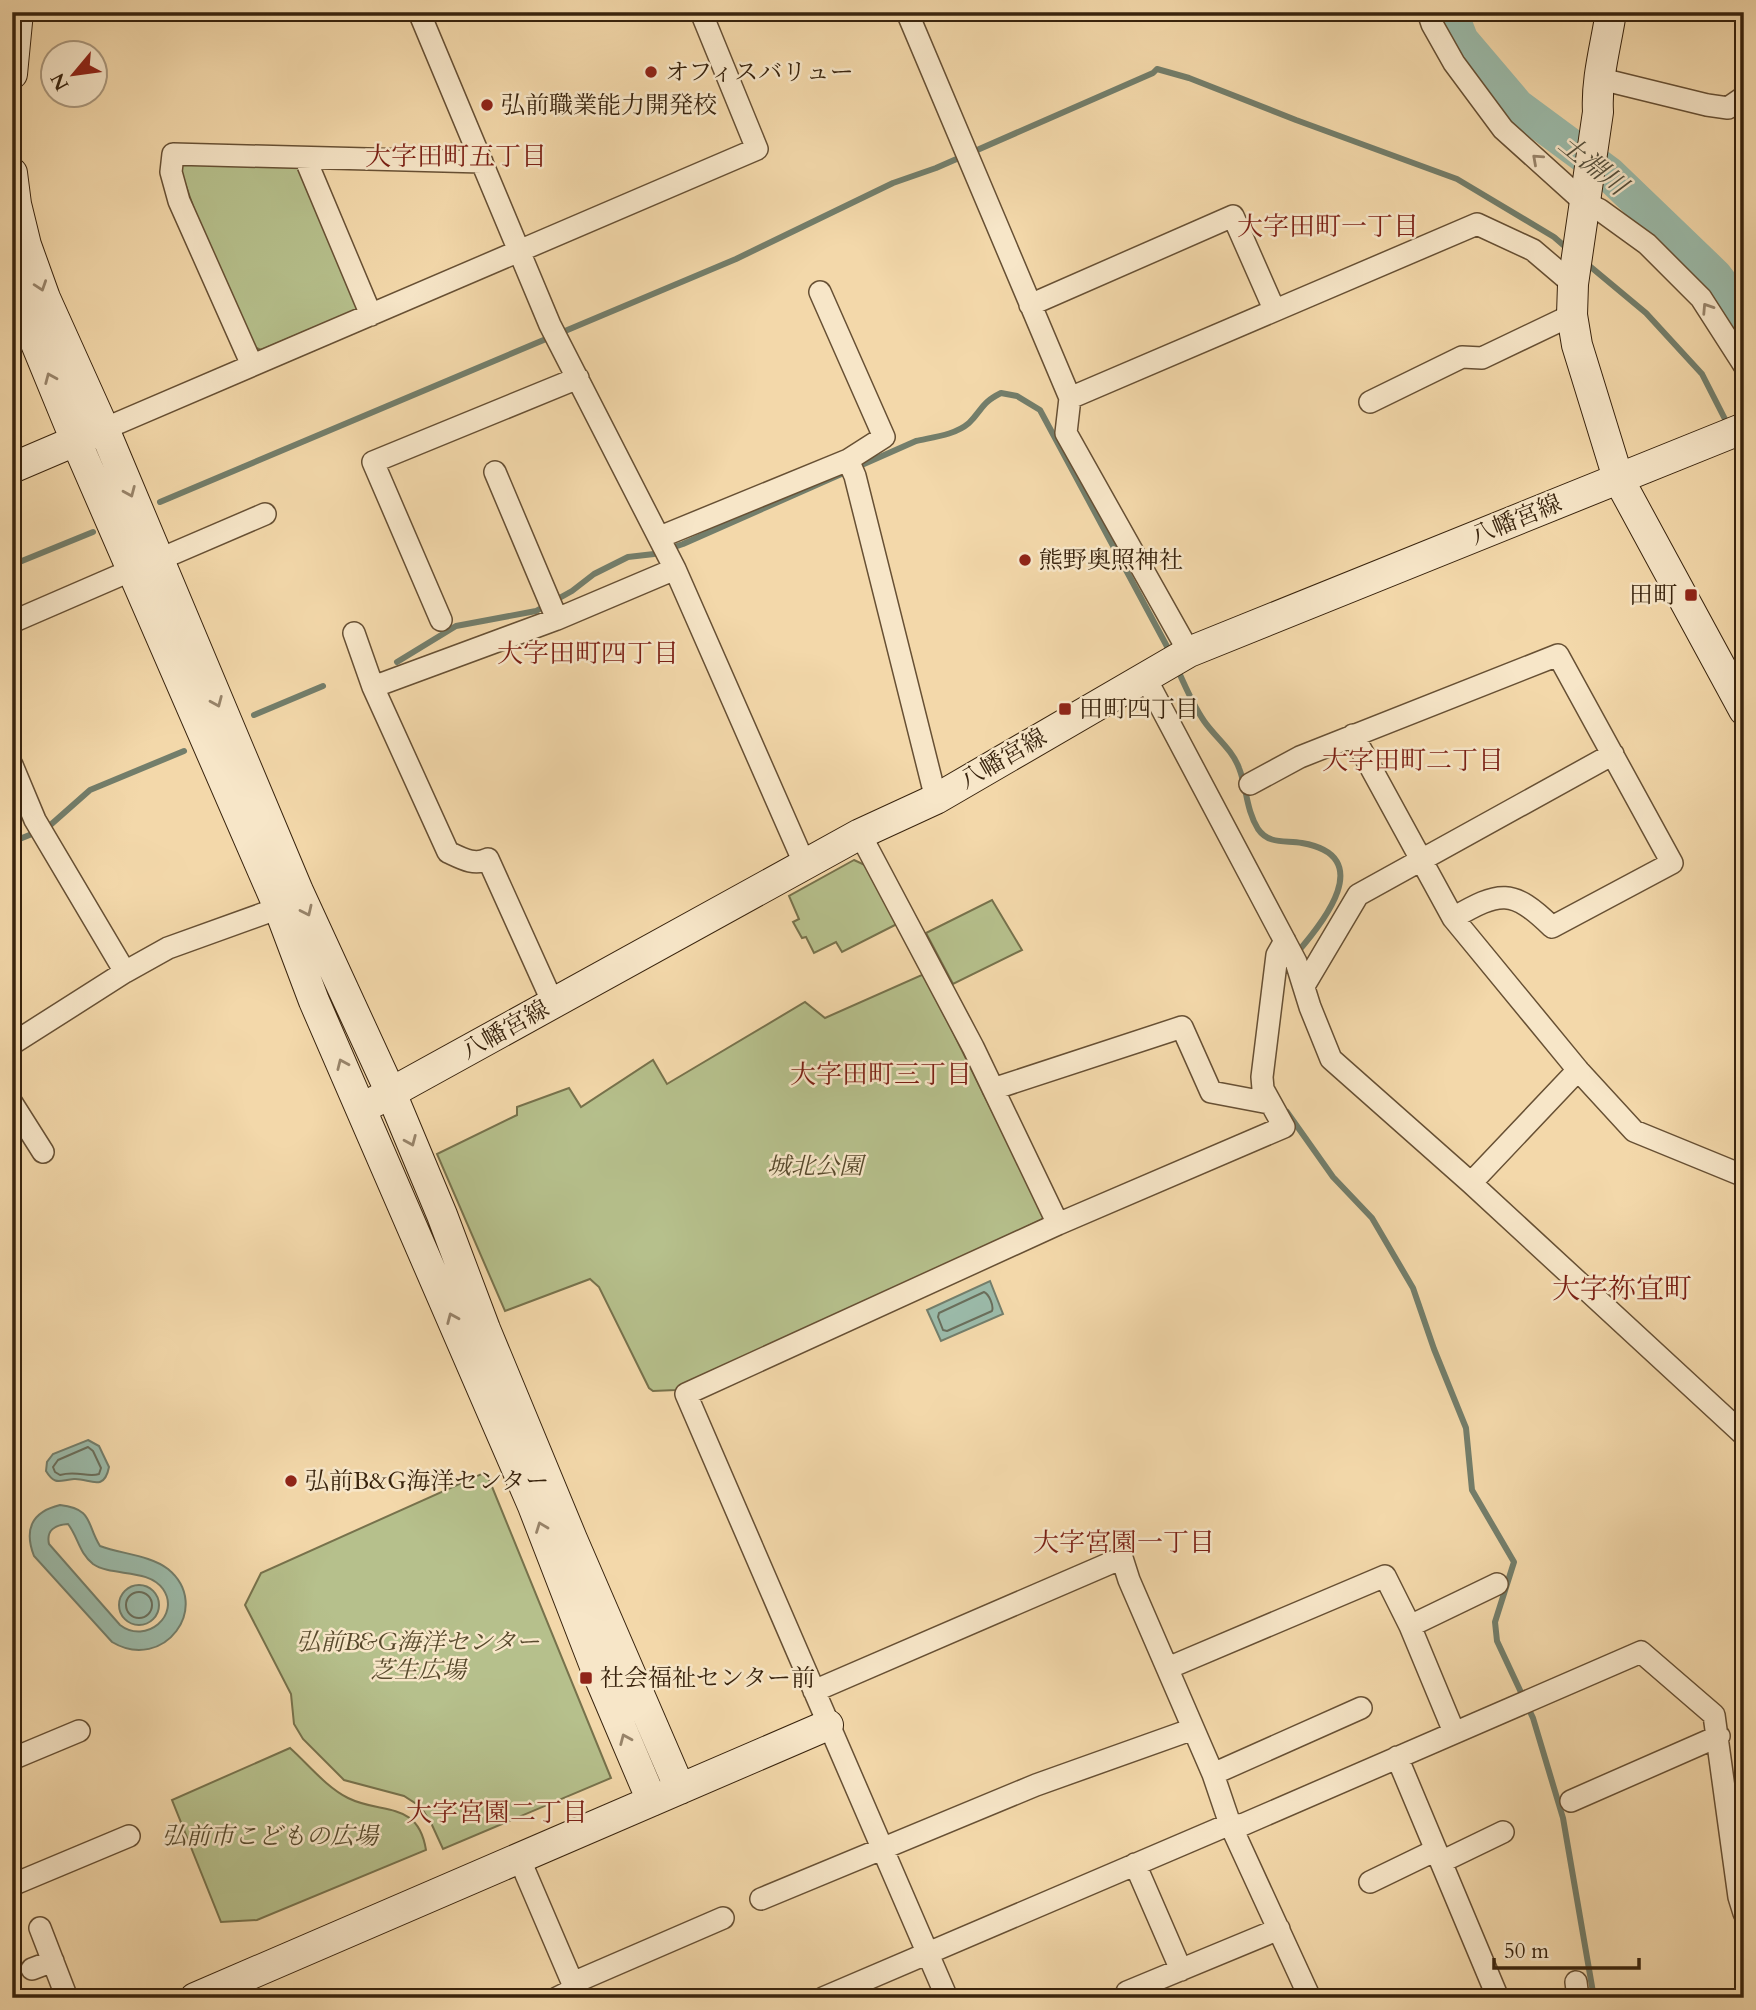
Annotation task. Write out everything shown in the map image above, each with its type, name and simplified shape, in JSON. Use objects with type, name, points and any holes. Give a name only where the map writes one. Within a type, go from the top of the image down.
[{"type":"street","points":[[12,74],[18,12]]},
{"type":"street","points":[[419,12],[550,325],[666,551],[805,864]]},
{"type":"street","points":[[12,468],[757,149],[701,12]]},
{"type":"street","points":[[907,12],[1070,398],[1066,433],[1170,662],[1290,951],[1331,1059],[1471,1183],[1744,1436]]},
{"type":"street","points":[[1428,12],[1454,63],[1503,129],[1584,207],[1600,210],[1647,244],[1701,298],[1744,365]]},
{"type":"street","points":[[1611,12],[1597,90],[1598,112],[1574,273],[1572,315],[1577,345],[1618,478],[1744,710]]},
{"type":"street","points":[[1601,79],[1728,108],[1744,97]]},
{"type":"street","points":[[252,365],[178,201],[171,172],[173,155],[482,162]]},
{"type":"street","points":[[304,158],[371,315]]},
{"type":"street","points":[[12,173],[26,245],[45,298],[104,429],[145,565],[314,1001],[533,1506],[598,1674],[652,1801]]},
{"type":"street","points":[[1030,305],[1233,216],[1274,309]]},
{"type":"street","points":[[1070,398],[1477,224],[1574,273]]},
{"type":"street","points":[[12,285],[76,441],[145,565],[391,1093],[531,1440],[680,1789]]},
{"type":"street","points":[[373,687],[557,619],[666,551],[851,468],[884,438],[820,292]]},
{"type":"street","points":[[1370,402],[1462,357],[1482,358],[1572,315]]},
{"type":"street","points":[[441,620],[373,462],[578,378]]},
{"type":"street","name":"八幡宮線","points":[[362,1109],[860,834],[936,799],[1170,662],[1744,428]]},
{"type":"street","points":[[851,468],[936,799]]},
{"type":"street","points":[[495,472],[557,619]]},
{"type":"street","points":[[12,622],[265,513]]},
{"type":"street","points":[[354,633],[373,687],[448,852],[467,861],[481,863],[488,859],[553,1003]]},
{"type":"street","points":[[1250,784],[1300,757],[1558,655],[1672,863],[1552,927],[1536,911],[1517,899],[1499,898],[1478,904],[1453,918]]},
{"type":"street","points":[[1353,735],[1453,918],[1578,1070],[1634,1131],[1744,1176]]},
{"type":"street","points":[[1304,986],[1358,895],[1613,754]]},
{"type":"street","points":[[12,765],[35,820],[125,972]]},
{"type":"street","points":[[860,834],[993,1089],[1058,1224]]},
{"type":"street","points":[[12,1045],[125,972],[168,948],[279,908]]},
{"type":"street","points":[[947,1998],[686,1394],[1058,1224],[1284,1127],[1269,1103],[1263,1089],[1262,1077],[1277,956],[1290,951]]},
{"type":"street","points":[[993,1089],[1182,1027],[1210,1092],[1269,1103]]},
{"type":"street","points":[[1471,1183],[1578,1070]]},
{"type":"street","points":[[12,1103],[43,1152]]},
{"type":"street","points":[[814,1691],[1122,1558],[1213,1774],[1230,1824],[1310,1998]]},
{"type":"street","points":[[1168,1668],[1385,1576],[1410,1626],[1454,1732]]},
{"type":"street","points":[[1410,1626],[1497,1584]]},
{"type":"street","points":[[823,1998],[1230,1824],[1242,1825],[1641,1652],[1714,1714],[1742,1902]]},
{"type":"street","points":[[1213,1774],[1362,1708]]},
{"type":"street","points":[[209,1995],[828,1725]]},
{"type":"street","points":[[761,1899],[1036,1785],[1193,1729]]},
{"type":"street","points":[[12,1759],[79,1731]]},
{"type":"street","points":[[1570,1801],[1719,1736]]},
{"type":"street","points":[[1397,1758],[1498,1998]]},
{"type":"street","points":[[1370,1882],[1503,1832]]},
{"type":"street","points":[[12,1885],[129,1836]]},
{"type":"street","points":[[519,1858],[570,1995]]},
{"type":"street","points":[[1135,1864],[1181,1970]]},
{"type":"street","points":[[570,1995],[582,1979],[723,1918]]},
{"type":"street","points":[[40,1928],[67,1998]]},
{"type":"street","points":[[1127,1992],[1279,1929]]},
{"type":"street","points":[[32,1969],[53,1961]]},
{"type":"green space","points":[[184,163],[294,165],[303,172],[360,302],[356,310],[261,350],[250,345],[206,243],[180,169]]},
{"type":"green space","points":[[854,860],[867,866],[897,924],[842,952],[836,942],[814,953],[806,937],[802,938],[793,922],[799,919],[789,896]]},
{"type":"green space","points":[[992,900],[1022,950],[953,984],[926,933]]},
{"type":"green space","name":"城北公園","points":[[924,974],[1045,1218],[691,1387],[676,1390],[653,1391],[649,1388],[599,1287],[590,1279],[505,1311],[437,1154],[517,1115],[517,1107],[569,1088],[581,1107],[653,1060],[667,1084],[805,1002],[825,1018]]},
{"type":"green space","name":"弘前B&G海洋センター 芝生広場","points":[[486,1472],[611,1778],[443,1849],[421,1807],[404,1796],[344,1780],[303,1739],[294,1724],[291,1694],[245,1605],[261,1573]]},
{"type":"green space","name":"弘前市こどもの広場","points":[[290,1748],[325,1782],[348,1798],[407,1816],[422,1834],[426,1850],[257,1920],[221,1922],[172,1800]]},
{"type":"water","points":[[990,1281],[1003,1314],[941,1341],[927,1310]]},
{"type":"water","points":[[88,1440],[99,1446],[109,1467],[104,1480],[95,1482],[52,1479],[46,1471],[47,1462],[53,1454]]},
{"type":"water","points":[[60,1505],[79,1510],[88,1519],[100,1546],[144,1558],[168,1569],[181,1584],[186,1600],[184,1617],[176,1631],[164,1642],[149,1649],[131,1649],[112,1642],[34,1556],[30,1538],[32,1523],[50,1508]],"holes":[[[68,1524],[93,1564],[148,1578],[163,1589],[168,1608],[158,1624],[140,1631],[120,1625],[49,1544],[50,1532],[55,1527]]]},
{"type":"water","points":[[139,1585],[153,1591],[159,1605],[153,1619],[139,1625],[125,1619],[119,1605],[125,1591]]},
{"type":"waterway","name":"土淵川","points":[[1450,12],[1461,40],[1517,106],[1609,174],[1715,276],[1744,314]]},
{"type":"waterway","points":[[565,331],[736,259],[893,183],[936,168],[1157,69],[1189,78],[1457,179],[1554,237],[1569,250]]},
{"type":"waterway","points":[[1586,263],[1646,313],[1702,374],[1729,427]]},
{"type":"waterway","points":[[160,502],[546,339]]},
{"type":"waterway","points":[[397,662],[456,626],[536,611],[572,591],[594,574],[628,557],[654,554],[683,544],[916,441],[957,430],[969,423],[990,400],[1001,393],[1017,396],[1040,410],[1170,652]]},
{"type":"waterway","points":[[1735,439],[1744,456]]},
{"type":"waterway","points":[[12,565],[93,532]]},
{"type":"waterway","points":[[1177,668],[1200,715],[1236,761],[1251,814],[1262,834],[1273,840],[1302,843],[1324,850],[1337,861],[1340,875],[1338,892],[1319,925],[1295,955]]},
{"type":"waterway","points":[[254,715],[323,686]]},
{"type":"waterway","points":[[12,842],[47,828],[90,790],[184,751]]},
{"type":"waterway","points":[[1287,1112],[1333,1177],[1372,1218],[1413,1288],[1466,1428],[1472,1490],[1514,1562],[1495,1622],[1497,1641],[1533,1718],[1563,1818],[1594,1998]]},
{"type":"place","name":"オフィスバリュー","points":[[651,72]]},
{"type":"place","name":"弘前職業能力開発校","points":[[487,105]]},
{"type":"place","name":"熊野奥照神社","points":[[1025,560]]},
{"type":"place","name":"田町","points":[[1691,595]]},
{"type":"place","name":"田町四丁目","points":[[1065,709]]},
{"type":"place","name":"弘前B&G海洋センター","points":[[291,1481]]},
{"type":"place","name":"社会福祉センター前","points":[[586,1678]]},
{"type":"district","name":"大字田町五丁目","points":[[456,156]]},
{"type":"district","name":"大字田町一丁目","points":[[1328,226]]},
{"type":"district","name":"大字田町四丁目","points":[[588,653]]},
{"type":"district","name":"大字田町二丁目","points":[[1413,760]]},
{"type":"district","name":"大字田町三丁目","points":[[881,1074]]},
{"type":"district","name":"大字祢宜町","points":[[1622,1289]]},
{"type":"district","name":"大字宮園一丁目","points":[[1124,1542]]},
{"type":"district","name":"大字宮園二丁目","points":[[497,1812]]}]
